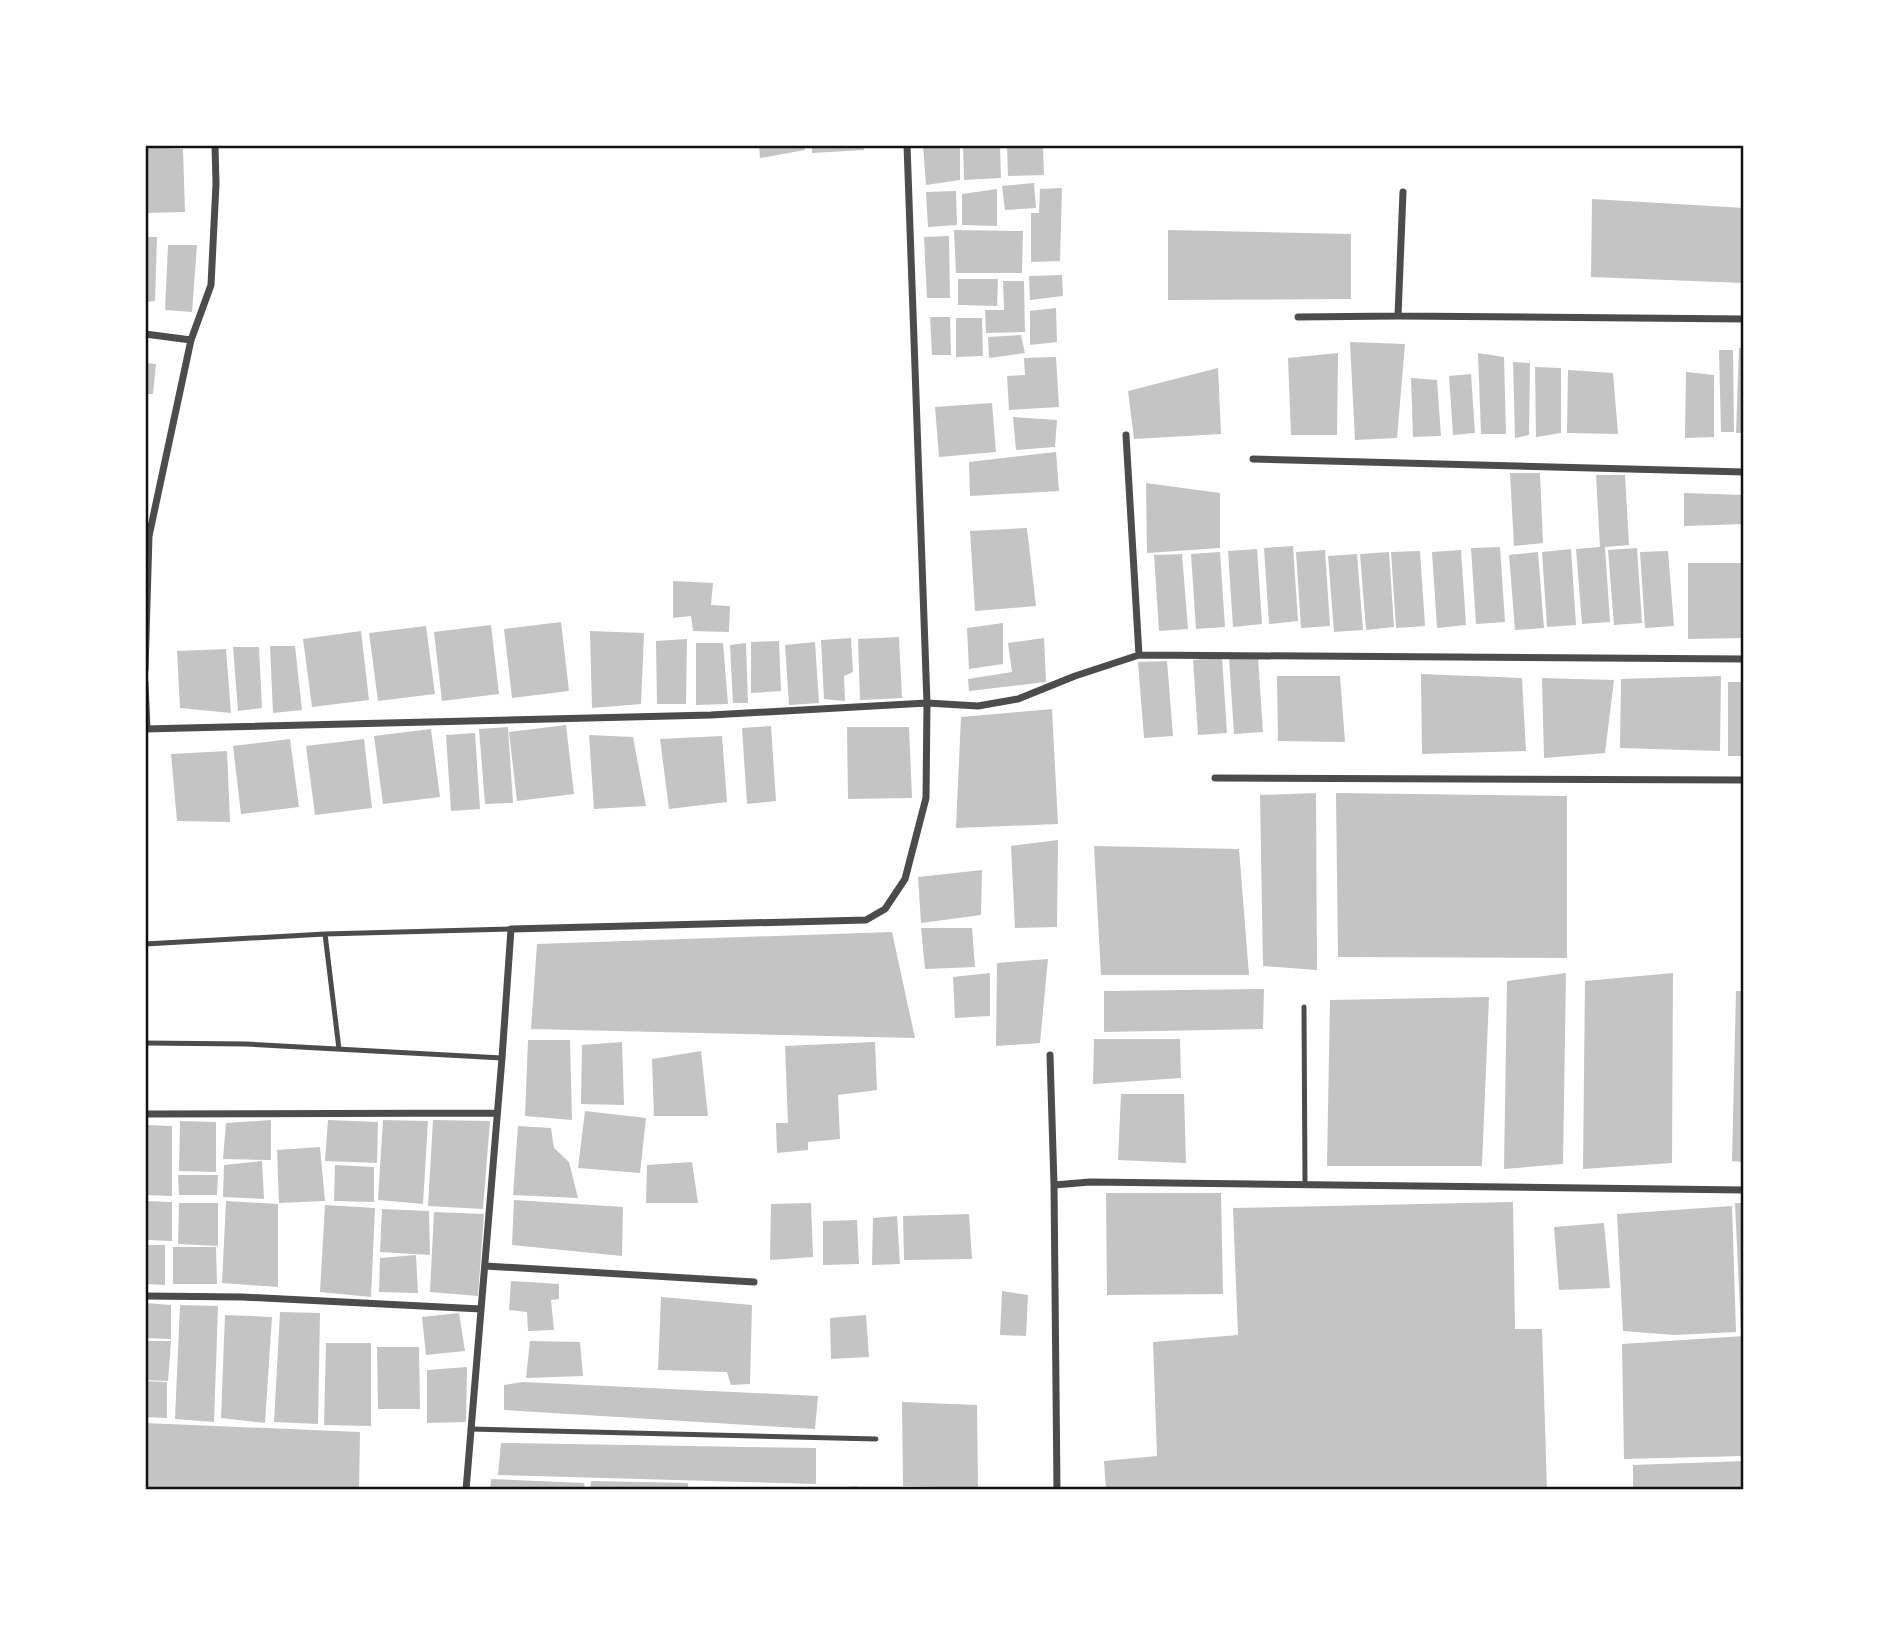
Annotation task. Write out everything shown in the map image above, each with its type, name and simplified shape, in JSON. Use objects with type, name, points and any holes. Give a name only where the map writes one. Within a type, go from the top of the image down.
[{"type":"street","points":[[145,670],[147,536],[191,340],[211,285],[216,184],[215,145]]},
{"type":"street","points":[[466,1490],[511,929],[866,920],[885,909],[905,878],[926,797],[928,703],[907,145]]},
{"type":"street","points":[[1398,316],[1403,192]]},
{"type":"street","points":[[1298,317],[1744,319]]},
{"type":"street","points":[[145,334],[191,340]]},
{"type":"street","points":[[1126,435],[1139,655]]},
{"type":"street","points":[[1253,458],[1744,472]]},
{"type":"street","points":[[145,683],[146,729],[711,715],[928,703],[978,706],[1018,699],[1075,676],[1139,655],[1744,659]]},
{"type":"street","points":[[1216,778],[1744,780]]},
{"type":"street","points":[[1050,1055],[1057,1490]]},
{"type":"street","points":[[145,1114],[497,1114]]},
{"type":"street","points":[[1054,1185],[1090,1182],[1744,1190]]},
{"type":"street","points":[[485,1266],[754,1282]]},
{"type":"street","points":[[145,1296],[243,1297],[481,1309]]},
{"type":"lane","points":[[145,944],[325,934],[511,929]]},
{"type":"lane","points":[[325,934],[339,1049]]},
{"type":"lane","points":[[1304,1006],[1305,1185]]},
{"type":"lane","points":[[145,1043],[246,1044],[502,1058]]},
{"type":"lane","points":[[470,1429],[876,1439]]},
{"type":"building","points":[[759,145],[805,145],[805,150],[760,158]]},
{"type":"building","points":[[812,145],[864,145],[864,150],[812,153]]},
{"type":"building","points":[[923,145],[960,145],[960,180],[926,185]]},
{"type":"building","points":[[963,145],[1000,145],[1001,178],[964,180]]},
{"type":"building","points":[[1007,145],[1043,145],[1044,175],[1008,176]]},
{"type":"building","points":[[145,147],[183,149],[185,212],[145,213]]},
{"type":"building","points":[[1034,183],[1036,208],[1005,210],[1002,186]]},
{"type":"building","points":[[1062,188],[1060,261],[1031,262],[1031,213],[1039,213],[1040,189]]},
{"type":"building","points":[[997,189],[997,226],[962,225],[962,194]]},
{"type":"building","points":[[956,191],[957,225],[928,227],[926,192]]},
{"type":"building","points":[[1592,199],[1744,208],[1744,283],[1591,277]]},
{"type":"building","points":[[954,230],[1023,231],[1022,273],[956,273]]},
{"type":"building","points":[[1168,230],[1351,234],[1351,299],[1168,300]]},
{"type":"building","points":[[949,236],[950,298],[927,298],[924,237]]},
{"type":"building","points":[[145,237],[157,237],[155,301],[145,302]]},
{"type":"building","points":[[168,245],[197,245],[192,312],[165,310]]},
{"type":"building","points":[[1062,275],[1063,296],[1030,300],[1029,276]]},
{"type":"building","points":[[958,279],[998,279],[997,306],[958,305]]},
{"type":"building","points":[[1003,281],[1024,281],[1025,332],[986,333],[985,310],[1004,310]]},
{"type":"building","points":[[1056,308],[1057,342],[1030,345],[1030,311]]},
{"type":"building","points":[[930,317],[950,317],[951,355],[932,355]]},
{"type":"building","points":[[956,318],[982,318],[983,356],[956,357]]},
{"type":"building","points":[[1021,335],[1025,353],[989,358],[988,337]]},
{"type":"building","points":[[1350,342],[1405,344],[1397,438],[1355,440]]},
{"type":"building","points":[[1739,348],[1744,348],[1744,433],[1736,433]]},
{"type":"building","points":[[1719,350],[1733,350],[1734,432],[1721,432]]},
{"type":"building","points":[[1338,353],[1337,435],[1291,435],[1288,358]]},
{"type":"building","points":[[1478,353],[1504,357],[1506,434],[1481,434]]},
{"type":"building","points":[[1056,357],[1059,407],[1009,410],[1007,376],[1025,375],[1024,358]]},
{"type":"building","points":[[1513,362],[1530,363],[1529,435],[1515,438]]},
{"type":"building","points":[[145,363],[156,364],[153,394],[145,394]]},
{"type":"building","points":[[1535,367],[1561,368],[1561,433],[1536,437]]},
{"type":"building","points":[[1218,368],[1221,434],[1134,439],[1128,391]]},
{"type":"building","points":[[1568,370],[1613,373],[1618,434],[1567,433]]},
{"type":"building","points":[[1686,372],[1714,375],[1714,437],[1685,438]]},
{"type":"building","points":[[1471,374],[1475,433],[1453,435],[1449,376]]},
{"type":"building","points":[[1411,378],[1437,380],[1441,436],[1413,437]]},
{"type":"building","points":[[992,403],[996,452],[939,457],[935,407]]},
{"type":"building","points":[[1013,417],[1057,420],[1055,447],[1016,450]]},
{"type":"building","points":[[1056,452],[1059,491],[970,496],[969,462]]},
{"type":"building","points":[[1510,473],[1540,473],[1543,543],[1514,546]]},
{"type":"building","points":[[1596,475],[1625,475],[1629,545],[1605,547],[1610,622],[1582,624],[1576,549],[1600,547]]},
{"type":"building","points":[[1146,483],[1220,493],[1220,548],[1147,553]]},
{"type":"building","points":[[1684,493],[1744,495],[1744,524],[1684,526]]},
{"type":"building","points":[[1027,528],[1036,606],[975,611],[970,531]]},
{"type":"building","points":[[1293,546],[1298,621],[1269,624],[1264,548]]},
{"type":"building","points":[[1500,547],[1505,622],[1476,624],[1471,548]]},
{"type":"building","points":[[1637,548],[1642,623],[1614,625],[1608,550]]},
{"type":"building","points":[[1257,549],[1262,624],[1233,627],[1228,551]]},
{"type":"building","points":[[1571,549],[1576,625],[1547,627],[1542,552]]},
{"type":"building","points":[[1325,550],[1330,626],[1301,628],[1296,552]]},
{"type":"building","points":[[1461,550],[1466,625],[1437,628],[1432,552]]},
{"type":"building","points":[[1420,551],[1425,626],[1396,628],[1391,552]]},
{"type":"building","points":[[1668,551],[1674,626],[1645,628],[1640,552]]},
{"type":"building","points":[[1220,552],[1225,627],[1196,629],[1191,554]]},
{"type":"building","points":[[1389,552],[1394,627],[1366,630],[1360,554]]},
{"type":"building","points":[[1538,552],[1544,628],[1515,630],[1509,555]]},
{"type":"building","points":[[1182,554],[1188,629],[1159,631],[1154,555]]},
{"type":"building","points":[[1357,554],[1363,630],[1334,632],[1328,556]]},
{"type":"building","points":[[1688,563],[1744,563],[1744,638],[1688,639]]},
{"type":"building","points":[[673,581],[713,583],[711,605],[730,606],[729,632],[693,631],[691,616],[673,618]]},
{"type":"building","points":[[561,622],[569,691],[512,698],[504,629]]},
{"type":"building","points":[[1003,623],[1003,664],[969,669],[967,628]]},
{"type":"building","points":[[491,625],[499,694],[442,701],[434,632]]},
{"type":"building","points":[[426,626],[435,694],[378,701],[369,633]]},
{"type":"building","points":[[361,631],[369,700],[312,707],[303,639]]},
{"type":"building","points":[[590,631],[644,633],[641,704],[592,708]]},
{"type":"building","points":[[899,637],[902,698],[860,700],[858,639]]},
{"type":"building","points":[[851,638],[853,672],[844,676],[845,701],[824,699],[821,640]]},
{"type":"building","points":[[1044,638],[1046,682],[969,691],[968,679],[1012,672],[1008,643]]},
{"type":"building","points":[[687,639],[686,704],[657,704],[656,641]]},
{"type":"building","points":[[779,641],[781,691],[751,693],[751,642]]},
{"type":"building","points":[[815,642],[819,703],[789,705],[785,645]]},
{"type":"building","points":[[696,643],[723,643],[728,704],[696,705]]},
{"type":"building","points":[[746,643],[748,703],[733,703],[730,645]]},
{"type":"building","points":[[270,646],[295,646],[302,710],[273,713]]},
{"type":"building","points":[[233,647],[259,647],[262,708],[238,711]]},
{"type":"building","points":[[226,649],[231,713],[180,708],[177,651]]},
{"type":"building","points":[[1222,657],[1227,733],[1198,735],[1193,660]]},
{"type":"building","points":[[1258,657],[1263,732],[1234,734],[1229,658]]},
{"type":"building","points":[[1167,661],[1173,736],[1144,738],[1138,662]]},
{"type":"building","points":[[1421,674],[1522,678],[1526,751],[1422,754]]},
{"type":"building","points":[[1277,676],[1340,676],[1345,742],[1278,741]]},
{"type":"building","points":[[1721,676],[1720,751],[1620,748],[1621,679]]},
{"type":"building","points":[[1542,678],[1614,680],[1605,753],[1544,758]]},
{"type":"building","points":[[1728,682],[1744,682],[1744,756],[1728,756]]},
{"type":"building","points":[[1052,709],[1058,824],[956,828],[961,717]]},
{"type":"building","points":[[566,725],[574,794],[517,801],[509,732]]},
{"type":"building","points":[[771,726],[776,801],[747,804],[742,728]]},
{"type":"building","points":[[508,727],[513,803],[485,804],[479,729]]},
{"type":"building","points":[[847,727],[909,727],[912,798],[848,799]]},
{"type":"building","points":[[431,729],[440,797],[383,804],[374,736]]},
{"type":"building","points":[[475,733],[480,809],[451,811],[446,735]]},
{"type":"building","points":[[589,735],[633,737],[646,806],[594,809]]},
{"type":"building","points":[[722,736],[727,802],[669,809],[660,739]]},
{"type":"building","points":[[290,739],[299,807],[241,814],[233,746]]},
{"type":"building","points":[[364,739],[372,808],[315,815],[306,746]]},
{"type":"building","points":[[227,751],[230,822],[177,821],[171,754]]},
{"type":"building","points":[[1316,793],[1317,970],[1263,966],[1260,795]]},
{"type":"building","points":[[1336,793],[1567,796],[1567,958],[1338,957]]},
{"type":"building","points":[[1058,840],[1057,927],[1015,928],[1011,846]]},
{"type":"building","points":[[1094,846],[1239,849],[1249,975],[1101,975]]},
{"type":"building","points":[[982,870],[981,915],[921,923],[918,877]]},
{"type":"building","points":[[921,928],[972,928],[975,967],[925,969]]},
{"type":"building","points":[[892,932],[915,1038],[531,1029],[537,944]]},
{"type":"building","points":[[1048,959],[1040,1043],[996,1046],[997,963]]},
{"type":"building","points":[[990,973],[990,1016],[955,1018],[953,977]]},
{"type":"building","points":[[1566,973],[1563,1164],[1504,1169],[1507,981]]},
{"type":"building","points":[[1673,973],[1672,1163],[1583,1169],[1585,981]]},
{"type":"building","points":[[1264,989],[1263,1029],[1104,1032],[1104,991]]},
{"type":"building","points":[[1736,991],[1744,991],[1744,1162],[1732,1161]]},
{"type":"building","points":[[1489,997],[1482,1166],[1327,1166],[1330,1000]]},
{"type":"building","points":[[1094,1039],[1180,1039],[1181,1078],[1093,1084]]},
{"type":"building","points":[[528,1040],[570,1040],[572,1120],[525,1116]]},
{"type":"building","points":[[622,1042],[624,1105],[581,1104],[582,1045]]},
{"type":"building","points":[[875,1042],[877,1090],[838,1095],[840,1139],[808,1142],[808,1150],[777,1153],[776,1123],[788,1123],[785,1046]]},
{"type":"building","points":[[701,1051],[708,1116],[654,1116],[652,1059]]},
{"type":"building","points":[[1121,1094],[1184,1094],[1186,1163],[1118,1160]]},
{"type":"building","points":[[585,1111],[646,1118],[640,1173],[578,1168]]},
{"type":"building","points":[[271,1120],[271,1160],[223,1159],[226,1123]]},
{"type":"building","points":[[328,1120],[378,1122],[377,1163],[325,1161]]},
{"type":"building","points":[[383,1120],[428,1121],[423,1204],[378,1200]]},
{"type":"building","points":[[433,1120],[490,1121],[483,1209],[428,1206]]},
{"type":"building","points":[[180,1121],[216,1122],[216,1172],[179,1171]]},
{"type":"building","points":[[145,1125],[172,1126],[172,1196],[145,1195]]},
{"type":"building","points":[[518,1126],[551,1128],[554,1148],[569,1162],[578,1198],[513,1195]]},
{"type":"building","points":[[320,1147],[325,1201],[279,1203],[277,1150]]},
{"type":"building","points":[[262,1161],[264,1199],[223,1197],[224,1165]]},
{"type":"building","points":[[692,1162],[698,1203],[646,1203],[647,1165]]},
{"type":"building","points":[[335,1165],[374,1167],[374,1202],[334,1201]]},
{"type":"building","points":[[178,1175],[218,1175],[217,1195],[179,1195]]},
{"type":"building","points":[[1106,1193],[1221,1193],[1223,1294],[1107,1295]]},
{"type":"building","points":[[514,1200],[623,1207],[622,1256],[512,1245]]},
{"type":"building","points":[[145,1201],[172,1202],[172,1241],[145,1240]]},
{"type":"building","points":[[226,1201],[278,1204],[278,1287],[222,1283]]},
{"type":"building","points":[[1513,1202],[1515,1329],[1542,1329],[1547,1490],[1106,1490],[1104,1461],[1157,1456],[1153,1342],[1238,1335],[1233,1208]]},
{"type":"building","points":[[179,1203],[218,1203],[218,1246],[178,1244]]},
{"type":"building","points":[[811,1203],[813,1257],[770,1260],[771,1204]]},
{"type":"building","points":[[1735,1203],[1744,1203],[1744,1332],[1741,1332]]},
{"type":"building","points":[[325,1205],[375,1208],[371,1297],[320,1292]]},
{"type":"building","points":[[1732,1206],[1736,1332],[1674,1335],[1623,1331],[1617,1214]]},
{"type":"building","points":[[382,1209],[429,1211],[430,1255],[380,1252]]},
{"type":"building","points":[[434,1212],[484,1214],[478,1296],[430,1292]]},
{"type":"building","points":[[969,1214],[972,1259],[904,1260],[903,1216]]},
{"type":"building","points":[[897,1216],[900,1264],[872,1265],[873,1218]]},
{"type":"building","points":[[857,1220],[859,1264],[823,1265],[823,1221]]},
{"type":"building","points":[[1604,1223],[1610,1288],[1559,1290],[1554,1227]]},
{"type":"building","points":[[145,1245],[165,1245],[165,1285],[145,1284]]},
{"type":"building","points":[[173,1247],[216,1247],[217,1284],[173,1284]]},
{"type":"building","points":[[416,1255],[418,1293],[379,1292],[380,1258]]},
{"type":"building","points":[[511,1281],[559,1284],[559,1299],[551,1300],[554,1330],[528,1331],[527,1312],[509,1310]]},
{"type":"building","points":[[1002,1291],[1028,1295],[1026,1336],[1000,1335]]},
{"type":"building","points":[[661,1297],[752,1305],[750,1384],[731,1385],[727,1372],[658,1370]]},
{"type":"building","points":[[145,1303],[171,1305],[171,1339],[145,1338]]},
{"type":"building","points":[[180,1305],[218,1306],[214,1422],[175,1419]]},
{"type":"building","points":[[280,1312],[320,1313],[318,1424],[274,1422]]},
{"type":"building","points":[[459,1313],[465,1351],[426,1355],[422,1317]]},
{"type":"building","points":[[225,1315],[272,1317],[265,1423],[221,1418]]},
{"type":"building","points":[[866,1315],[869,1357],[831,1359],[830,1318]]},
{"type":"building","points":[[1744,1336],[1744,1456],[1624,1459],[1622,1344]]},
{"type":"building","points":[[145,1341],[171,1341],[168,1381],[145,1380]]},
{"type":"building","points":[[530,1341],[580,1342],[583,1376],[526,1378]]},
{"type":"building","points":[[326,1343],[371,1343],[371,1426],[324,1425]]},
{"type":"building","points":[[377,1347],[419,1347],[420,1409],[378,1409]]},
{"type":"building","points":[[467,1367],[466,1422],[427,1423],[427,1370]]},
{"type":"building","points":[[145,1381],[167,1382],[167,1418],[145,1417]]},
{"type":"building","points":[[523,1382],[818,1396],[815,1429],[504,1410],[504,1385]]},
{"type":"building","points":[[902,1402],[977,1405],[978,1488],[903,1486]]},
{"type":"building","points":[[145,1423],[360,1432],[359,1490],[145,1490]]},
{"type":"building","points":[[501,1443],[816,1448],[816,1484],[498,1475]]},
{"type":"building","points":[[1744,1461],[1744,1490],[1633,1490],[1633,1465]]},
{"type":"building","points":[[491,1479],[584,1483],[585,1490],[490,1490]]},
{"type":"building","points":[[591,1481],[688,1483],[688,1490],[590,1490]]},
{"type":"building","points":[[857,1486],[857,1490],[835,1490],[835,1488]]}]
